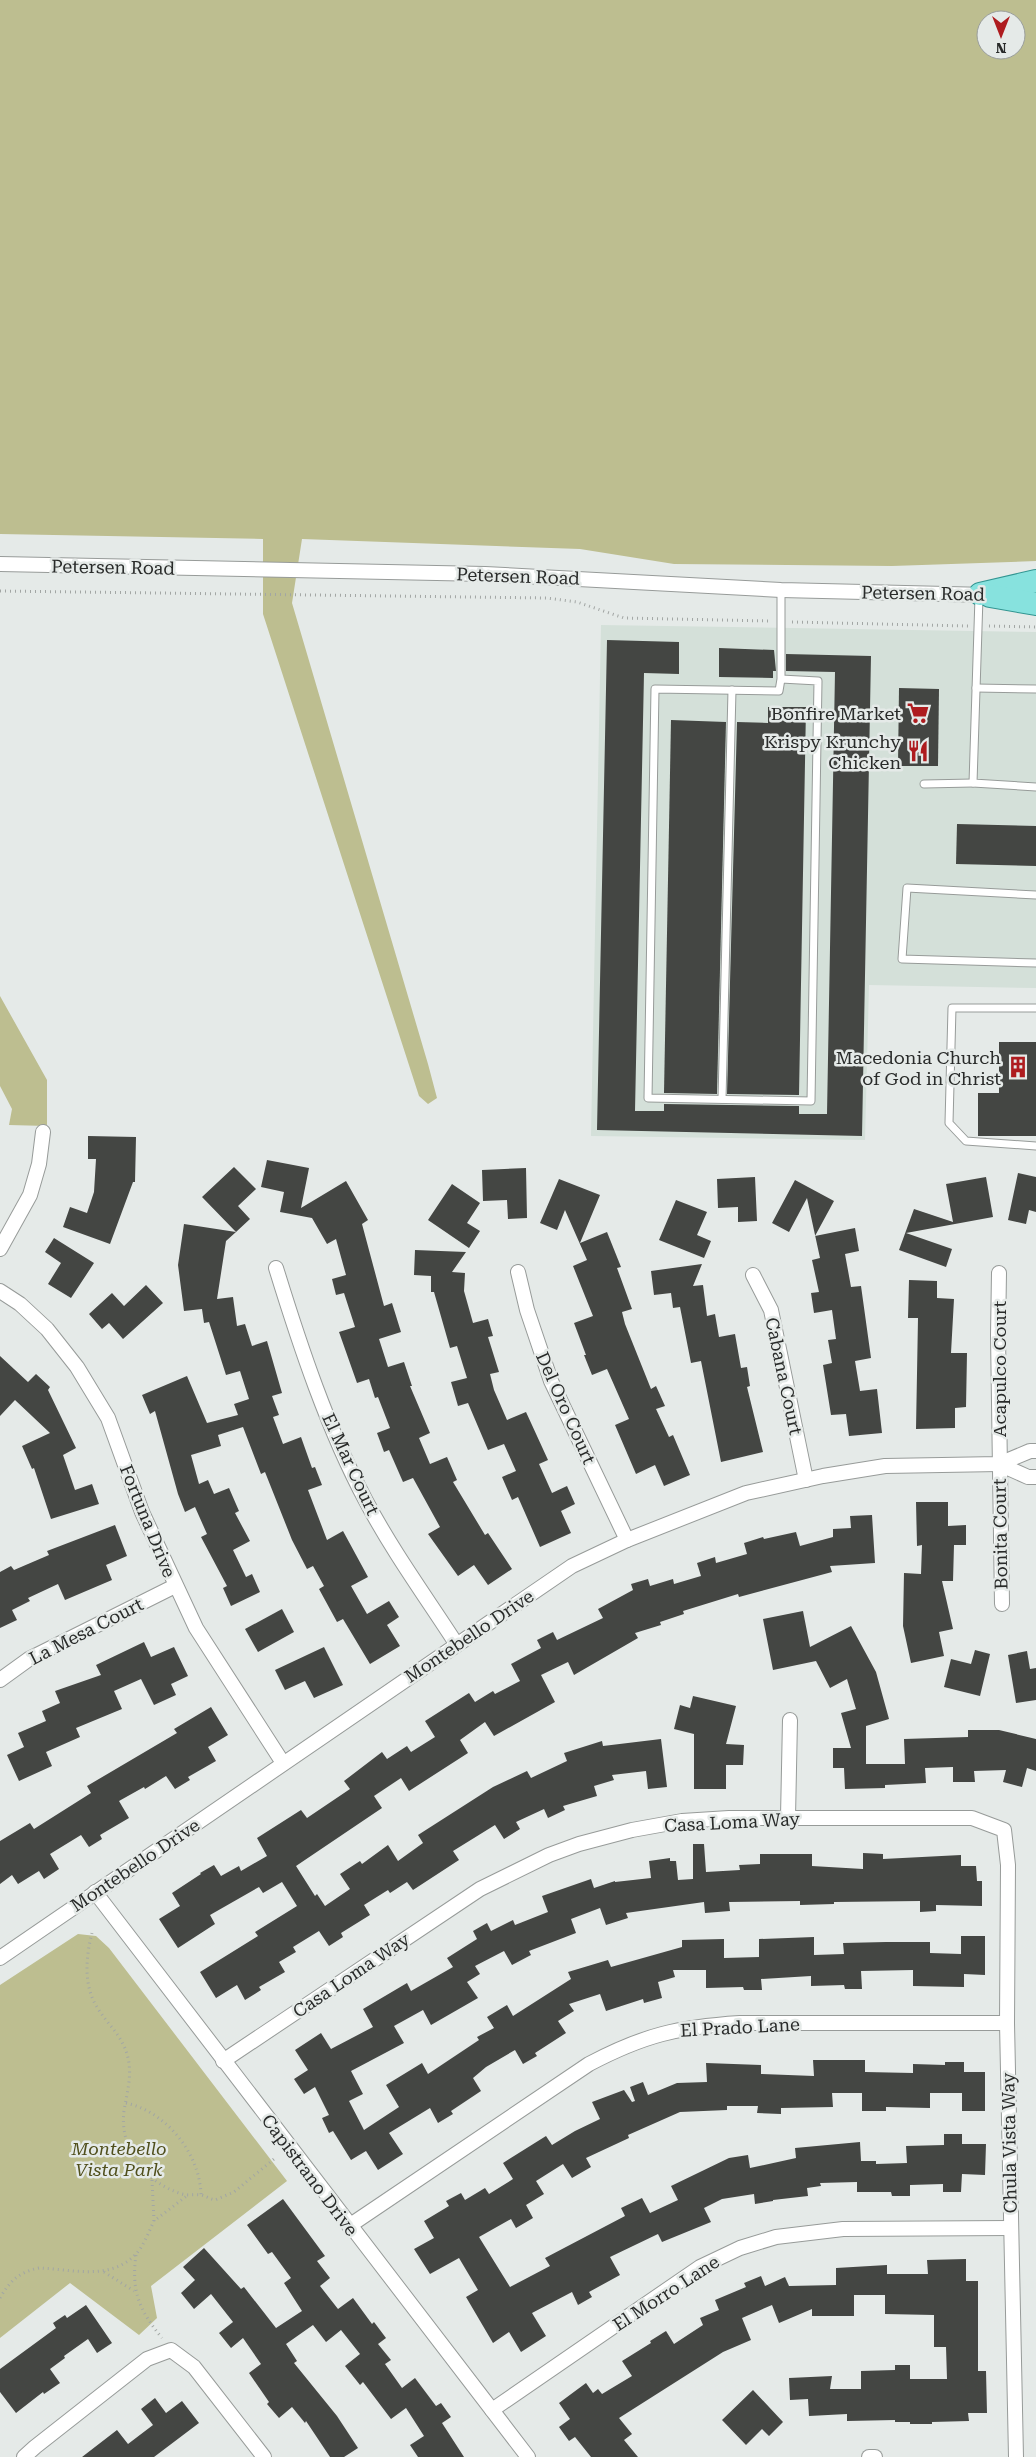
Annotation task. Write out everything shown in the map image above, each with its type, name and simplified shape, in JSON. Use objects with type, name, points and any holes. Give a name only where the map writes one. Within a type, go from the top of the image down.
[{"type":"main road","points":[[980,594],[1036,581]]},
{"type":"main road","points":[[980,594],[1036,604]]},
{"type":"street","name":"Petersen Road","points":[[0,564],[485,574],[781,590],[1036,596]]},
{"type":"street","points":[[0,1249],[30,1196],[39,1164],[43,1132]]},
{"type":"street","name":"El Mar Court","points":[[276,1268],[291,1317],[334,1433],[365,1500],[402,1565],[457,1645]]},
{"type":"street","name":"Del Oro Court","points":[[518,1272],[527,1310],[551,1381],[627,1540]]},
{"type":"street","name":"Acapulco Court","points":[[999,1464],[1000,1273]]},
{"type":"street","name":"Cabana Court","points":[[753,1275],[771,1310],[806,1480]]},
{"type":"street","name":"Fortuna Drive","points":[[0,1291],[20,1304],[47,1329],[76,1367],[108,1418],[142,1512],[196,1628],[283,1763]]},
{"type":"street","name":"Montebello Drive","points":[[0,1958],[572,1566],[627,1540],[746,1494],[806,1480],[885,1466],[999,1464],[1030,1451],[1036,1451]]},
{"type":"street","name":"Montebello Drive","points":[[999,1464],[1028,1477],[1036,1477]]},
{"type":"street","name":"Bonita Court","points":[[999,1464],[1002,1604]]},
{"type":"street","name":"La Mesa Court","points":[[0,1680],[29,1659],[175,1586]]},
{"type":"street","points":[[788,1817],[790,1720]]},
{"type":"street","name":"Casa Loma Way","points":[[223,2061],[480,1889],[549,1855],[579,1844],[632,1830],[682,1821],[788,1817],[972,1818],[1004,1830]]},
{"type":"street","name":"Chula Vista Way","points":[[1004,1830],[1008,1865],[1007,2023],[1016,2457]]},
{"type":"street","name":"Capistrano Drive","points":[[95,1892],[349,2226],[528,2457]]},
{"type":"street","name":"El Prado Lane","points":[[349,2226],[589,2064],[619,2048],[665,2032],[701,2025],[740,2023],[1007,2023]]},
{"type":"street","name":"El Morro Lane","points":[[492,2410],[700,2267],[740,2248],[776,2237],[843,2228],[1010,2228]]},
{"type":"street","points":[[24,2457],[147,2359],[171,2350],[194,2367],[264,2457]]},
{"type":"street","points":[[869,2457],[876,2457]]},
{"type":"lane","points":[[781,590],[781,679],[779,691],[655,689],[648,1098],[811,1101],[818,681],[781,679]]},
{"type":"lane","points":[[973,783],[980,594]]},
{"type":"lane","points":[[976,688],[1036,688]]},
{"type":"lane","points":[[722,1099],[732,690]]},
{"type":"lane","points":[[924,784],[973,783],[1036,787]]},
{"type":"lane","points":[[1036,894],[907,888],[902,959],[1036,963]]},
{"type":"lane","points":[[1036,1008],[952,1008],[949,1123],[966,1141],[1036,1146]]},
{"type":"path","points":[[0,591],[547,598],[577,602],[624,618],[1036,627]]},
{"type":"path","points":[[92,1933],[87,1959],[92,1996],[96,2006],[115,2028],[128,2056],[129,2088],[124,2121],[128,2145],[140,2166],[152,2179],[168,2189],[188,2195],[201,2195],[215,2200],[226,2197],[274,2159]]},
{"type":"path","points":[[126,2103],[141,2108],[160,2120],[182,2142],[198,2174],[201,2195]]},
{"type":"path","points":[[152,2179],[154,2221]]},
{"type":"path","points":[[0,2298],[14,2278],[29,2270],[39,2268],[104,2272],[122,2265],[136,2254],[154,2221],[188,2195]]},
{"type":"path","points":[[134,2292],[136,2254]]},
{"type":"path","points":[[104,2272],[134,2292],[151,2325],[171,2350]]},
{"type":"shaded area","points":[[601,625],[1036,632],[1036,988],[869,985],[865,1140],[591,1136]]},
{"type":"green space","points":[[0,0],[1036,0],[1036,561],[892,566],[674,564],[580,549],[302,539],[292,603],[428,1064],[437,1098],[428,1104],[419,1096],[263,614],[263,539],[0,534]]},
{"type":"green space","points":[[0,996],[47,1080],[47,1126],[9,1125],[12,1109],[0,1086]]},
{"type":"green space","name":"Montebello Vista Park","points":[[78,1934],[96,1936],[109,1948],[287,2181],[151,2286],[157,2318],[139,2335],[70,2283],[0,2338],[0,1985]]},
{"type":"building","points":[[607,640],[679,642],[679,674],[644,673],[635,1111],[664,1111],[664,1104],[799,1106],[799,1114],[827,1114],[835,672],[786,671],[786,654],[871,656],[862,1136],[597,1130]]},
{"type":"building","points":[[719,648],[774,650],[776,671],[773,671],[773,678],[719,677]]},
{"type":"building","name":"Bonfire Market","points":[[899,688],[939,689],[938,766],[898,766]]},
{"type":"building","points":[[768,707],[806,707],[799,1095],[727,1094],[737,722],[768,723]]},
{"type":"building","points":[[671,720],[726,722],[717,1094],[664,1093]]},
{"type":"building","points":[[957,824],[1036,826],[1036,866],[956,864]]},
{"type":"building","name":"Macedonia Church of God in Christ","points":[[999,1042],[1036,1042],[1036,1136],[978,1136],[978,1093],[999,1093]]},
{"type":"building","points":[[88,1136],[136,1137],[135,1182],[133,1182],[110,1244],[63,1227],[70,1207],[87,1213],[94,1192],[96,1159],[88,1159]]},
{"type":"building","points":[[267,1160],[309,1168],[301,1208],[346,1181],[368,1220],[362,1224],[384,1306],[392,1303],[401,1332],[379,1339],[388,1367],[404,1362],[412,1386],[410,1386],[430,1433],[419,1438],[430,1464],[447,1457],[457,1480],[453,1482],[485,1535],[488,1533],[512,1569],[488,1585],[474,1565],[458,1576],[428,1534],[440,1527],[413,1478],[403,1482],[389,1450],[384,1452],[377,1433],[390,1428],[378,1397],[375,1398],[369,1379],[357,1383],[339,1332],[355,1327],[344,1293],[336,1295],[332,1279],[346,1275],[336,1239],[327,1244],[312,1218],[280,1212],[284,1192],[261,1187]]},
{"type":"building","points":[[234,1167],[256,1189],[238,1206],[250,1219],[236,1232],[202,1197]]},
{"type":"building","points":[[526,1168],[527,1218],[508,1219],[507,1200],[483,1201],[482,1170]]},
{"type":"building","points":[[1018,1173],[1036,1177],[1036,1212],[1029,1210],[1026,1224],[1008,1220]]},
{"type":"building","points":[[755,1177],[757,1221],[738,1222],[738,1207],[718,1208],[717,1179]]},
{"type":"building","points":[[986,1177],[993,1217],[906,1233],[952,1249],[946,1267],[899,1250],[914,1209],[953,1222],[946,1184]]},
{"type":"building","points":[[559,1179],[600,1195],[580,1243],[607,1232],[621,1267],[617,1268],[632,1309],[622,1312],[625,1324],[651,1389],[656,1386],[665,1406],[656,1409],[669,1437],[673,1435],[690,1475],[664,1486],[655,1465],[636,1474],[615,1425],[629,1419],[607,1369],[592,1375],[584,1355],[586,1355],[574,1323],[593,1316],[573,1266],[587,1260],[565,1210],[557,1230],[540,1223]]},
{"type":"building","points":[[795,1180],[834,1201],[815,1236],[807,1198],[789,1232],[772,1223]]},
{"type":"building","points":[[452,1184],[480,1203],[467,1223],[480,1231],[469,1248],[428,1220]]},
{"type":"building","points":[[676,1200],[707,1212],[697,1235],[711,1241],[704,1258],[659,1240]]},
{"type":"building","points":[[184,1224],[236,1232],[226,1241],[217,1299],[233,1297],[237,1326],[245,1324],[252,1346],[267,1341],[282,1393],[272,1396],[279,1415],[273,1417],[283,1444],[301,1437],[312,1468],[315,1467],[322,1485],[308,1490],[327,1540],[343,1531],[368,1577],[351,1586],[367,1614],[389,1601],[399,1617],[387,1625],[400,1646],[370,1664],[343,1619],[337,1622],[319,1589],[324,1586],[313,1566],[307,1569],[292,1540],[265,1472],[261,1474],[243,1427],[218,1435],[221,1446],[191,1455],[199,1484],[208,1480],[214,1494],[229,1488],[239,1511],[235,1513],[250,1541],[233,1550],[246,1577],[252,1574],[260,1592],[231,1606],[223,1588],[227,1586],[201,1537],[207,1534],[195,1507],[185,1512],[178,1494],[155,1411],[150,1414],[142,1395],[187,1376],[207,1423],[238,1415],[234,1404],[249,1399],[240,1371],[226,1375],[209,1322],[204,1323],[202,1309],[184,1311],[178,1265]]},
{"type":"building","points":[[855,1228],[859,1251],[845,1254],[851,1287],[861,1286],[871,1358],[855,1361],[860,1391],[877,1389],[882,1433],[849,1436],[846,1414],[831,1415],[823,1365],[832,1363],[828,1340],[836,1339],[832,1310],[814,1313],[811,1293],[819,1292],[812,1260],[820,1258],[815,1236]]},
{"type":"building","points":[[54,1238],[94,1263],[71,1298],[48,1284],[61,1263],[45,1252]]},
{"type":"building","points":[[415,1250],[466,1252],[452,1272],[465,1273],[464,1291],[473,1323],[488,1319],[493,1336],[488,1337],[499,1372],[490,1374],[494,1390],[507,1420],[526,1412],[548,1460],[539,1464],[552,1493],[567,1486],[575,1504],[561,1511],[571,1533],[540,1547],[518,1497],[512,1500],[502,1477],[516,1471],[504,1444],[488,1450],[468,1403],[458,1406],[451,1382],[467,1378],[457,1346],[450,1348],[434,1292],[431,1292],[431,1276],[414,1275]]},
{"type":"building","points":[[702,1264],[693,1286],[703,1285],[707,1316],[715,1314],[719,1337],[735,1334],[741,1368],[747,1367],[750,1386],[747,1387],[763,1452],[721,1462],[701,1361],[691,1363],[680,1307],[673,1308],[671,1293],[654,1295],[651,1271]]},
{"type":"building","points":[[909,1280],[937,1281],[937,1298],[954,1299],[951,1353],[967,1353],[966,1407],[955,1408],[955,1428],[916,1429],[918,1318],[908,1318]]},
{"type":"building","points":[[146,1285],[163,1303],[123,1339],[109,1323],[102,1329],[89,1314],[112,1293],[124,1306]]},
{"type":"building","points":[[0,1356],[28,1382],[36,1374],[50,1387],[48,1390],[76,1448],[63,1455],[75,1490],[92,1484],[99,1504],[51,1519],[34,1468],[32,1469],[22,1446],[50,1433],[15,1400],[0,1416]]},
{"type":"building","points":[[916,1502],[948,1502],[948,1526],[966,1525],[966,1545],[954,1545],[953,1581],[942,1581],[953,1629],[939,1632],[944,1656],[911,1663],[903,1626],[904,1573],[921,1574],[922,1545],[917,1546]]},
{"type":"building","points":[[872,1515],[875,1563],[830,1566],[832,1572],[739,1597],[738,1594],[683,1611],[684,1614],[660,1622],[661,1625],[635,1633],[638,1638],[574,1675],[568,1662],[541,1675],[555,1702],[494,1736],[485,1722],[460,1740],[468,1753],[409,1791],[401,1778],[374,1796],[382,1808],[296,1866],[315,1896],[317,1894],[325,1906],[350,1889],[340,1874],[360,1861],[362,1864],[388,1845],[398,1861],[423,1843],[418,1835],[493,1787],[527,1771],[531,1778],[567,1761],[564,1753],[602,1741],[603,1746],[661,1739],[667,1787],[648,1789],[646,1771],[612,1775],[614,1780],[594,1786],[597,1796],[563,1806],[565,1810],[548,1818],[544,1809],[516,1822],[520,1829],[504,1839],[495,1825],[453,1851],[459,1860],[413,1890],[407,1882],[390,1893],[388,1890],[364,1905],[370,1915],[341,1933],[343,1937],[329,1946],[319,1931],[293,1947],[296,1952],[279,1962],[285,1972],[259,1987],[261,1990],[245,2000],[237,1985],[216,1998],[200,1972],[258,1936],[255,1932],[297,1906],[282,1882],[263,1893],[259,1887],[210,1915],[215,1924],[178,1948],[159,1919],[180,1906],[172,1893],[200,1873],[214,1865],[221,1876],[239,1866],[241,1871],[267,1856],[257,1838],[301,1810],[307,1818],[350,1789],[344,1781],[382,1752],[387,1759],[407,1746],[411,1752],[435,1737],[425,1721],[469,1693],[475,1702],[493,1691],[495,1694],[520,1681],[511,1664],[541,1648],[537,1640],[553,1632],[557,1640],[603,1618],[598,1609],[633,1590],[631,1584],[648,1579],[650,1586],[673,1579],[674,1584],[701,1576],[697,1563],[715,1557],[716,1563],[747,1554],[744,1543],[763,1537],[764,1539],[796,1532],[800,1546],[833,1537],[833,1529],[851,1528],[850,1516]]},
{"type":"building","points":[[115,1525],[127,1556],[106,1565],[112,1580],[65,1600],[58,1584],[28,1598],[30,1601],[12,1610],[17,1620],[0,1628],[0,1572],[11,1566],[14,1570],[49,1555],[47,1551]]},
{"type":"building","points":[[282,1609],[294,1632],[258,1652],[245,1629]]},
{"type":"building","points":[[803,1611],[810,1647],[851,1626],[876,1672],[889,1719],[866,1726],[866,1764],[905,1764],[904,1739],[968,1737],[968,1730],[999,1730],[1036,1739],[1036,1771],[1027,1768],[1022,1787],[1003,1782],[1006,1770],[974,1771],[975,1782],[953,1782],[953,1767],[925,1768],[926,1783],[885,1785],[885,1788],[845,1789],[844,1768],[833,1768],[833,1748],[851,1748],[841,1713],[856,1709],[847,1679],[830,1688],[816,1661],[773,1670],[763,1619]]},
{"type":"building","points":[[144,1642],[151,1657],[174,1647],[188,1676],[171,1684],[176,1695],[154,1705],[141,1679],[114,1691],[122,1709],[76,1728],[80,1737],[46,1752],[52,1766],[19,1781],[7,1755],[24,1747],[18,1733],[46,1721],[42,1711],[60,1703],[55,1691],[101,1675],[96,1665]]},
{"type":"building","points":[[324,1647],[343,1685],[314,1698],[305,1681],[285,1690],[275,1670]]},
{"type":"building","points":[[975,1650],[990,1654],[980,1696],[944,1687],[951,1659],[971,1664]]},
{"type":"building","points":[[1027,1651],[1030,1669],[1036,1668],[1036,1700],[1016,1703],[1008,1655]]},
{"type":"building","points":[[693,1696],[736,1706],[726,1744],[744,1745],[743,1765],[726,1765],[726,1789],[694,1789],[694,1734],[674,1729],[680,1705],[690,1708]]},
{"type":"building","points":[[211,1707],[228,1735],[208,1747],[216,1761],[188,1777],[190,1780],[175,1789],[166,1776],[145,1789],[144,1787],[119,1801],[129,1818],[100,1835],[102,1839],[89,1847],[81,1835],[50,1854],[59,1869],[44,1879],[39,1871],[18,1884],[12,1875],[0,1884],[0,1841],[30,1823],[34,1829],[91,1793],[87,1786],[177,1733],[174,1729]]},
{"type":"building","points":[[693,1844],[704,1844],[706,1872],[740,1870],[739,1865],[760,1864],[760,1854],[812,1854],[812,1866],[863,1869],[863,1853],[883,1854],[883,1859],[961,1855],[961,1866],[976,1866],[977,1881],[982,1881],[982,1906],[936,1905],[936,1911],[920,1912],[920,1901],[834,1902],[834,1904],[800,1905],[800,1901],[729,1902],[730,1911],[705,1913],[704,1902],[626,1913],[628,1918],[606,1925],[600,1908],[571,1919],[576,1933],[529,1951],[531,1955],[512,1965],[504,1951],[475,1966],[480,1974],[467,1982],[478,1998],[431,2025],[423,2010],[394,2026],[404,2043],[351,2071],[363,2094],[349,2101],[364,2130],[399,2107],[386,2085],[422,2063],[428,2074],[479,2040],[477,2037],[494,2028],[487,2017],[507,2005],[513,2016],[571,1979],[568,1972],[608,1960],[611,1967],[682,1947],[682,1940],[724,1939],[724,1958],[759,1957],[759,1939],[814,1937],[814,1955],[844,1954],[843,1943],[886,1942],[930,1942],[930,1953],[961,1954],[961,1936],[985,1936],[985,1975],[964,1974],[964,1987],[913,1986],[913,1970],[861,1971],[862,1989],[845,1989],[844,1985],[811,1986],[811,1976],[761,1979],[762,1990],[744,1990],[743,1987],[706,1988],[706,1970],[673,1970],[675,1977],[658,1982],[662,1998],[644,2003],[643,1999],[606,2011],[600,1994],[569,2004],[574,2011],[558,2021],[566,2033],[535,2053],[537,2056],[523,2064],[515,2050],[486,2067],[473,2078],[481,2091],[451,2111],[453,2114],[438,2123],[430,2108],[389,2133],[403,2154],[378,2170],[366,2151],[351,2160],[333,2131],[329,2133],[322,2118],[329,2115],[315,2087],[304,2094],[294,2079],[308,2070],[295,2050],[321,2033],[331,2049],[373,2027],[363,2009],[407,1983],[411,1991],[453,1967],[447,1958],[477,1939],[473,1931],[487,1923],[491,1931],[513,1920],[515,1925],[548,1912],[542,1896],[591,1879],[594,1888],[615,1881],[651,1878],[649,1861],[670,1858],[670,1861],[676,1861],[678,1880],[693,1879]]},
{"type":"building","points":[[813,2060],[865,2060],[865,2072],[913,2073],[913,2064],[945,2065],[945,2062],[964,2062],[964,2072],[985,2072],[985,2111],[962,2111],[962,2093],[930,2093],[930,2108],[886,2107],[886,2111],[862,2111],[862,2093],[832,2093],[833,2107],[781,2108],[781,2114],[757,2113],[758,2106],[727,2106],[727,2110],[680,2112],[628,2135],[629,2138],[586,2158],[591,2167],[572,2178],[563,2164],[536,2181],[544,2194],[526,2205],[533,2218],[516,2228],[511,2219],[479,2237],[510,2287],[550,2266],[545,2258],[625,2216],[621,2208],[642,2198],[650,2213],[678,2200],[671,2186],[729,2158],[748,2155],[750,2168],[796,2158],[795,2148],[860,2142],[861,2161],[876,2161],[876,2164],[907,2163],[906,2146],[944,2145],[944,2134],[962,2134],[962,2144],[986,2144],[985,2175],[962,2174],[961,2192],[943,2192],[943,2184],[910,2185],[910,2196],[892,2196],[891,2192],[857,2192],[857,2182],[820,2183],[821,2186],[807,2188],[808,2196],[755,2204],[754,2194],[722,2199],[704,2208],[711,2222],[662,2242],[658,2234],[610,2257],[620,2275],[589,2292],[592,2297],[578,2305],[572,2292],[532,2313],[546,2336],[521,2352],[509,2332],[493,2343],[466,2297],[478,2290],[459,2258],[430,2274],[414,2249],[434,2238],[424,2221],[449,2206],[446,2201],[461,2193],[465,2200],[485,2188],[489,2194],[513,2179],[503,2163],[546,2136],[552,2145],[600,2119],[592,2102],[624,2090],[632,2102],[635,2101],[630,2087],[643,2082],[648,2095],[677,2083],[707,2082],[706,2063],[761,2065],[761,2074],[814,2076]]},
{"type":"building","points":[[283,2199],[325,2256],[317,2261],[330,2278],[320,2286],[338,2309],[353,2298],[372,2324],[374,2322],[386,2338],[378,2344],[391,2360],[385,2364],[402,2388],[415,2378],[436,2406],[441,2403],[451,2417],[442,2423],[464,2457],[418,2457],[410,2445],[424,2436],[406,2408],[391,2419],[363,2382],[360,2385],[345,2366],[360,2354],[341,2330],[326,2342],[313,2325],[286,2344],[297,2361],[294,2363],[337,2416],[358,2448],[344,2457],[330,2457],[306,2421],[305,2423],[292,2407],[279,2418],[267,2404],[269,2402],[249,2373],[261,2364],[243,2338],[231,2348],[219,2333],[233,2322],[211,2294],[194,2309],[181,2293],[195,2280],[183,2267],[204,2248],[241,2289],[244,2287],[276,2328],[302,2311],[284,2283],[291,2278],[272,2252],[268,2254],[247,2225]]},
{"type":"building","points":[[966,2259],[966,2281],[978,2281],[978,2371],[986,2371],[987,2413],[968,2413],[969,2421],[910,2424],[910,2422],[895,2422],[895,2420],[847,2421],[847,2414],[809,2416],[808,2399],[790,2400],[789,2378],[832,2376],[830,2389],[861,2389],[861,2371],[895,2370],[895,2365],[910,2365],[910,2379],[947,2379],[946,2347],[934,2347],[934,2315],[885,2314],[885,2295],[854,2295],[854,2316],[812,2316],[812,2309],[779,2323],[772,2305],[742,2318],[751,2340],[723,2352],[619,2418],[632,2434],[624,2440],[638,2457],[591,2457],[575,2437],[569,2441],[559,2427],[570,2419],[559,2403],[586,2383],[593,2393],[598,2389],[602,2394],[632,2376],[622,2361],[666,2331],[674,2344],[703,2325],[700,2318],[719,2310],[715,2300],[746,2287],[744,2283],[761,2276],[765,2286],[785,2277],[789,2286],[836,2285],[836,2268],[887,2265],[887,2274],[928,2274],[927,2260]]},
{"type":"building","points":[[86,2305],[112,2343],[97,2353],[88,2339],[64,2356],[65,2358],[50,2369],[60,2383],[44,2394],[43,2392],[16,2413],[0,2392],[0,2369],[56,2328],[53,2323],[65,2315],[67,2318]]},
{"type":"building","points":[[753,2390],[783,2422],[769,2436],[762,2429],[746,2445],[722,2420]]},
{"type":"building","points":[[155,2398],[166,2413],[182,2401],[199,2423],[154,2457],[82,2457],[117,2430],[128,2444],[153,2425],[141,2409]]},
{"type":"place","name":"Bonfire Market","points":[[918,713]]},
{"type":"place","name":"Krispy Krunchy Chicken","points":[[918,751]]},
{"type":"place","name":"Macedonia Church of God in Christ","points":[[1018,1067]]}]
